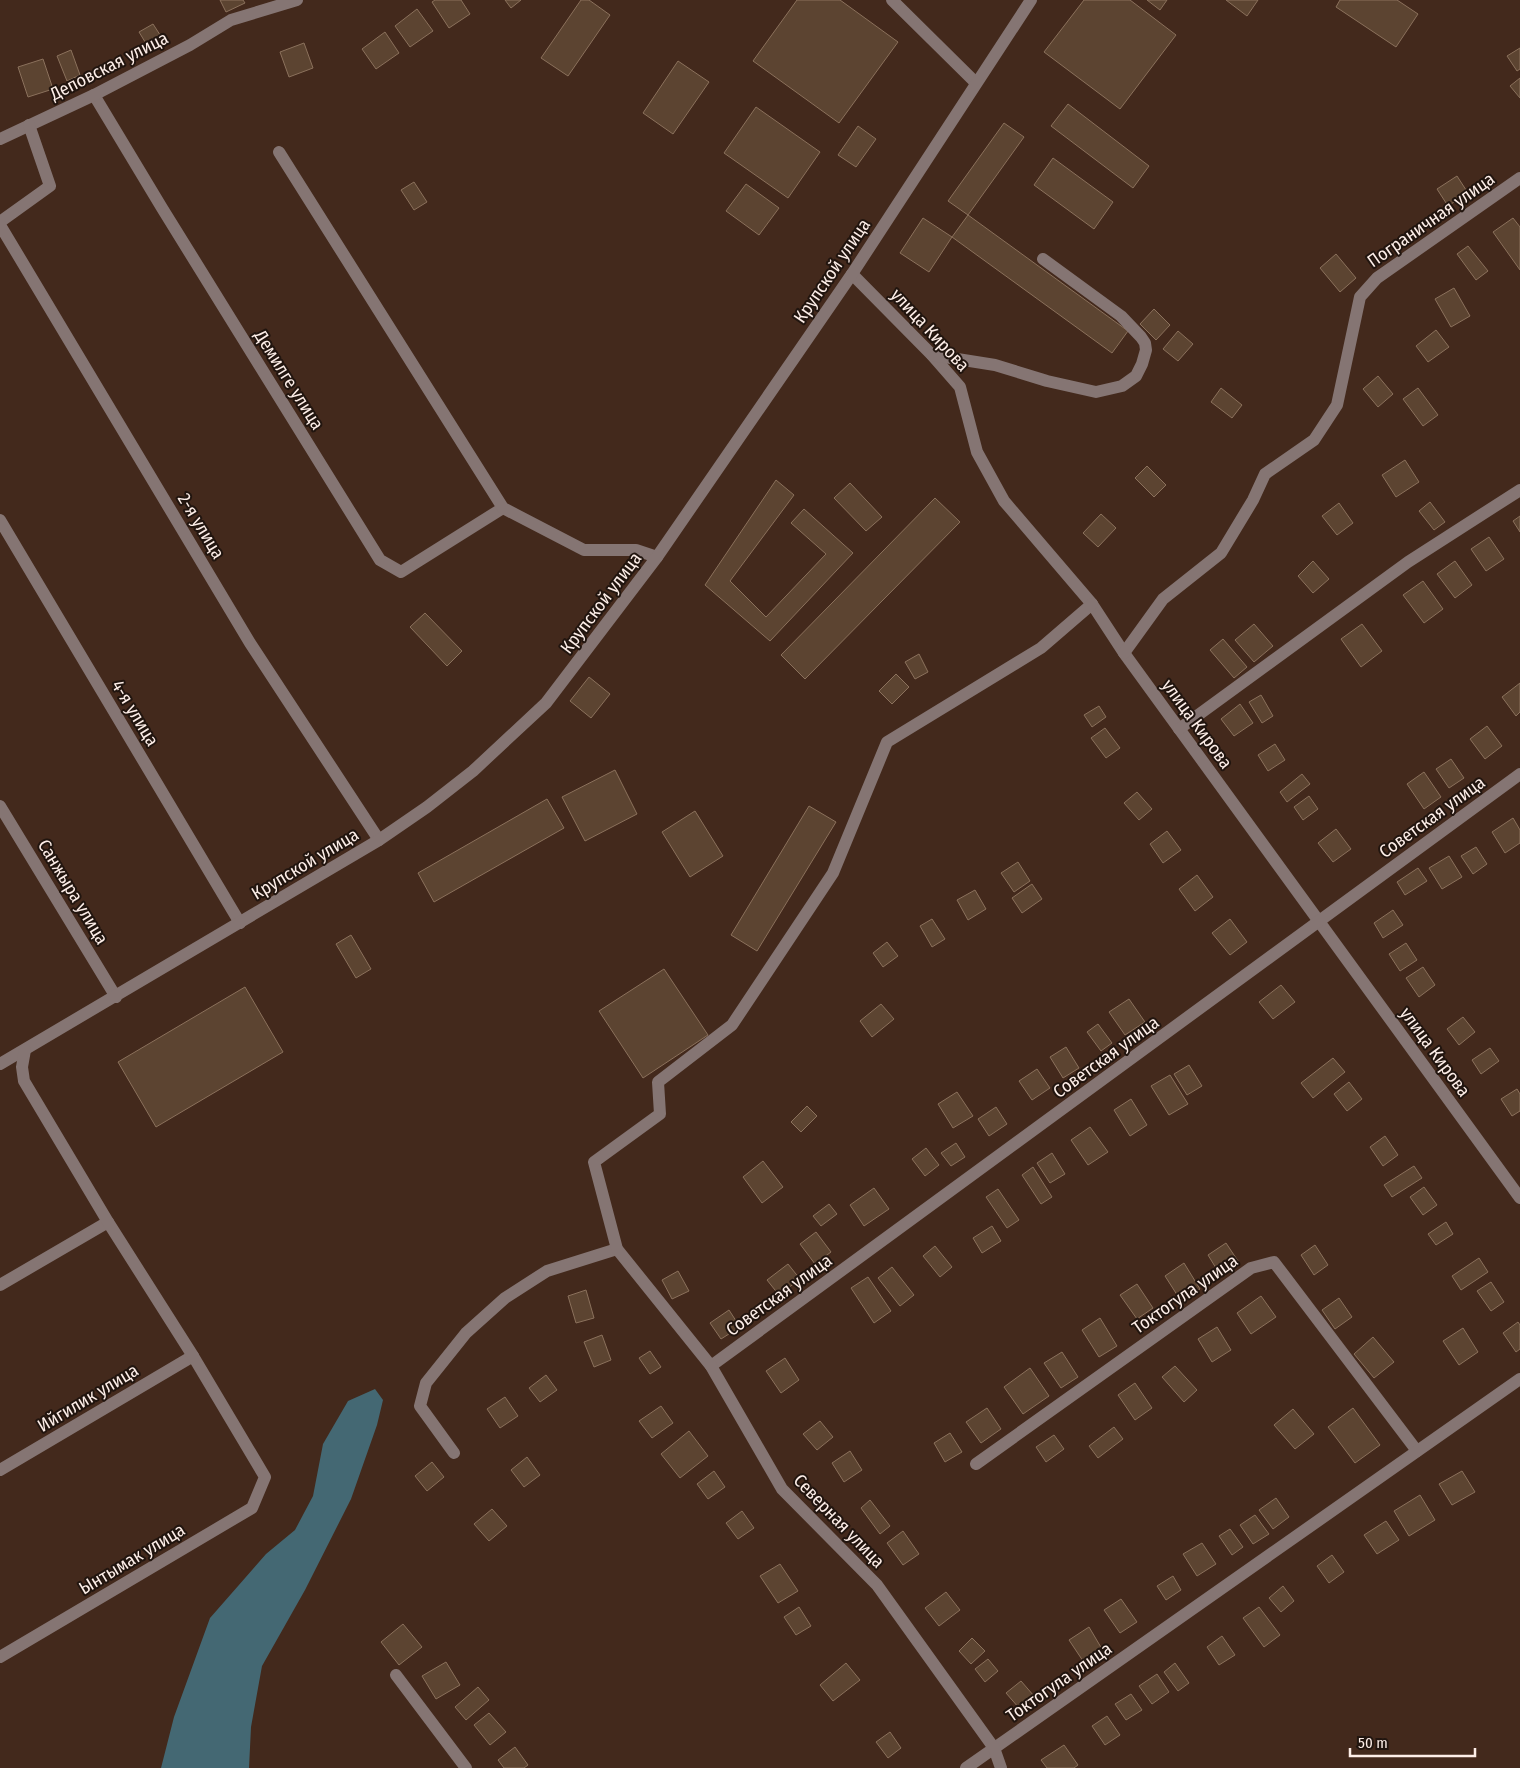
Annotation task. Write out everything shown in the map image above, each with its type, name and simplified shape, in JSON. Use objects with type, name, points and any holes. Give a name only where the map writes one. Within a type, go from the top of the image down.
[{"type":"street","name":"Деповская улица","points":[[0,139],[190,45],[231,20],[297,0]]},
{"type":"street","points":[[892,0],[976,83]]},
{"type":"street","name":"Крупской улица","points":[[0,1064],[379,840],[427,807],[472,771],[546,703],[657,557],[852,274],[1031,0]]},
{"type":"street","name":"Демилге улица","points":[[94,94],[162,208],[380,560],[401,572],[503,508]]},
{"type":"street","name":"2-я улица","points":[[29,125],[50,186],[0,224],[250,643],[379,840]]},
{"type":"street","points":[[279,152],[503,508],[584,550],[636,550],[657,557]]},
{"type":"street","name":"Пограничная улица","points":[[1124,653],[1163,599],[1221,553],[1253,500],[1265,474],[1314,440],[1336,405],[1360,297],[1377,278],[1520,178]]},
{"type":"street","points":[[932,354],[995,365],[1047,381],[1096,392],[1122,386],[1136,376],[1146,350],[1142,336],[1121,316],[1043,258]]},
{"type":"street","name":"улица Кирова","points":[[852,274],[932,354],[960,387],[976,452],[1004,501],[1092,604],[1124,653],[1520,1198]]},
{"type":"street","points":[[1179,729],[1408,562],[1520,490]]},
{"type":"street","name":"4-я улица","points":[[0,520],[240,923]]},
{"type":"street","points":[[454,1452],[420,1406],[426,1383],[466,1333],[505,1298],[546,1271],[618,1249],[594,1162],[660,1114],[658,1082],[732,1025],[833,873],[887,742],[1041,648],[1092,604]]},
{"type":"street","name":"Советская улица","points":[[711,1366],[1520,774]]},
{"type":"street","name":"Санжыра улица","points":[[0,806],[116,997]]},
{"type":"street","points":[[25,1050],[22,1068],[24,1082],[108,1222],[193,1356]]},
{"type":"street","points":[[0,1285],[108,1222]]},
{"type":"street","name":"Северная улица","points":[[618,1249],[711,1366],[782,1490],[877,1585],[994,1748],[1001,1768]]},
{"type":"street","name":"Токтогула улица","points":[[976,1464],[1251,1268],[1274,1262],[1417,1451]]},
{"type":"street","name":"Ийгилик улица","points":[[0,1470],[193,1356]]},
{"type":"street","name":"Ынтымак улица","points":[[0,1657],[252,1508],[264,1477],[193,1356]]},
{"type":"street","name":"Токтогула улица","points":[[966,1768],[1520,1379]]},
{"type":"street","points":[[396,1675],[466,1768]]},
{"type":"water","points":[[375,1389],[383,1400],[377,1425],[351,1499],[305,1590],[262,1666],[251,1727],[249,1768],[161,1768],[174,1717],[210,1618],[266,1554],[295,1530],[313,1496],[323,1444],[348,1401]]},
{"type":"building","points":[[220,0],[243,0],[245,3],[226,12]]},
{"type":"building","points":[[435,0],[461,0],[470,14],[449,28],[432,2]]},
{"type":"building","points":[[505,0],[521,0],[511,8]]},
{"type":"building","points":[[581,0],[589,0],[610,15],[568,76],[541,58]]},
{"type":"building","points":[[797,0],[840,0],[898,42],[839,123],[753,61]]},
{"type":"building","points":[[1084,0],[1130,0],[1176,35],[1120,109],[1044,52]]},
{"type":"building","points":[[1147,0],[1167,0],[1160,10]]},
{"type":"building","points":[[1226,0],[1258,0],[1247,16]]},
{"type":"building","points":[[1340,0],[1397,0],[1418,14],[1396,47],[1336,7]]},
{"type":"building","points":[[417,9],[433,31],[410,47],[395,26]]},
{"type":"building","points":[[153,24],[164,41],[150,50],[139,32]]},
{"type":"building","points":[[385,32],[399,53],[376,69],[362,49]]},
{"type":"building","points":[[304,43],[313,68],[289,77],[280,52]]},
{"type":"building","points":[[1520,48],[1520,69],[1517,71],[1507,56]]},
{"type":"building","points":[[71,50],[80,75],[67,81],[57,56]]},
{"type":"building","points":[[43,59],[53,89],[28,97],[18,67]]},
{"type":"building","points":[[678,61],[709,82],[673,134],[643,113]]},
{"type":"building","points":[[1520,78],[1520,98],[1510,86]]},
{"type":"building","points":[[1068,104],[1149,166],[1133,188],[1051,126]]},
{"type":"building","points":[[756,107],[820,152],[788,198],[724,153]]},
{"type":"building","points":[[1004,123],[1024,137],[968,215],[948,201]]},
{"type":"building","points":[[858,126],[876,139],[856,167],[838,155]]},
{"type":"building","points":[[1053,158],[1113,202],[1094,229],[1034,185]]},
{"type":"building","points":[[1457,176],[1468,193],[1448,206],[1437,189]]},
{"type":"building","points":[[414,182],[427,202],[414,210],[401,190]]},
{"type":"building","points":[[746,184],[779,208],[759,235],[726,211]]},
{"type":"building","points":[[968,215],[1128,331],[1112,353],[952,237]]},
{"type":"building","points":[[923,218],[952,237],[929,272],[900,253]]},
{"type":"building","points":[[1513,218],[1520,227],[1520,270],[1493,232]]},
{"type":"building","points":[[1468,246],[1488,271],[1476,280],[1457,254]]},
{"type":"building","points":[[1336,254],[1356,278],[1340,292],[1320,268]]},
{"type":"building","points":[[1454,288],[1470,316],[1451,327],[1435,299]]},
{"type":"building","points":[[1154,309],[1170,325],[1156,340],[1140,324]]},
{"type":"building","points":[[1436,330],[1449,347],[1428,362],[1416,346]]},
{"type":"building","points":[[1178,331],[1193,344],[1178,361],[1163,349]]},
{"type":"building","points":[[1378,376],[1393,394],[1378,407],[1363,389]]},
{"type":"building","points":[[1221,388],[1242,405],[1232,418],[1211,402]]},
{"type":"building","points":[[1418,388],[1438,415],[1423,426],[1403,399]]},
{"type":"building","points":[[1405,460],[1419,482],[1396,497],[1382,475]]},
{"type":"building","points":[[1147,466],[1166,485],[1154,497],[1135,478]]},
{"type":"building","points":[[776,480],[794,495],[730,581],[766,617],[826,554],[791,523],[804,509],[853,553],[770,641],[705,585]]},
{"type":"building","points":[[850,483],[882,517],[866,531],[834,498]]},
{"type":"building","points":[[935,498],[960,522],[805,679],[781,655]]},
{"type":"building","points":[[1430,502],[1445,522],[1434,530],[1419,511]]},
{"type":"building","points":[[1339,503],[1353,523],[1337,535],[1322,516]]},
{"type":"building","points":[[1101,514],[1116,528],[1098,547],[1083,533]]},
{"type":"building","points":[[1520,516],[1520,532],[1513,521]]},
{"type":"building","points":[[1489,537],[1504,559],[1486,571],[1471,549]]},
{"type":"building","points":[[1313,561],[1329,579],[1313,593],[1298,576]]},
{"type":"building","points":[[1455,561],[1472,585],[1455,598],[1437,574]]},
{"type":"building","points":[[1423,581],[1443,609],[1424,623],[1403,595]]},
{"type":"building","points":[[425,613],[462,651],[447,666],[410,627]]},
{"type":"building","points":[[1254,624],[1273,646],[1254,662],[1235,640]]},
{"type":"building","points":[[1362,624],[1382,651],[1361,667],[1341,639]]},
{"type":"building","points":[[1223,639],[1247,667],[1234,678],[1210,650]]},
{"type":"building","points":[[919,654],[928,672],[915,679],[905,662]]},
{"type":"building","points":[[896,674],[909,687],[892,704],[879,691]]},
{"type":"building","points":[[589,677],[610,694],[591,718],[570,701]]},
{"type":"building","points":[[1520,683],[1520,712],[1516,716],[1502,697]]},
{"type":"building","points":[[1261,695],[1273,716],[1262,723],[1249,702]]},
{"type":"building","points":[[1240,704],[1253,723],[1234,736],[1221,719]]},
{"type":"building","points":[[1099,706],[1106,717],[1092,727],[1084,715]]},
{"type":"building","points":[[1487,726],[1502,746],[1485,759],[1470,739]]},
{"type":"building","points":[[1105,728],[1120,748],[1106,758],[1091,738]]},
{"type":"building","points":[[1275,744],[1285,760],[1268,771],[1258,755]]},
{"type":"building","points":[[1451,759],[1464,778],[1449,788],[1436,769]]},
{"type":"building","points":[[615,770],[637,814],[585,841],[562,797]]},
{"type":"building","points":[[1424,772],[1441,797],[1424,809],[1407,784]]},
{"type":"building","points":[[1302,774],[1310,784],[1287,802],[1280,792]]},
{"type":"building","points":[[1137,792],[1152,809],[1139,820],[1124,803]]},
{"type":"building","points":[[1309,796],[1318,809],[1303,820],[1294,807]]},
{"type":"building","points":[[547,799],[564,828],[434,902],[418,873]]},
{"type":"building","points":[[809,806],[836,822],[757,951],[731,935]]},
{"type":"building","points":[[695,811],[723,856],[690,877],[662,832]]},
{"type":"building","points":[[1513,818],[1520,830],[1520,843],[1505,853],[1492,832]]},
{"type":"building","points":[[1336,829],[1351,849],[1333,862],[1318,843]]},
{"type":"building","points":[[1167,831],[1181,850],[1163,863],[1150,844]]},
{"type":"building","points":[[1476,847],[1487,864],[1473,874],[1461,856]]},
{"type":"building","points":[[1449,856],[1462,877],[1442,889],[1429,868]]},
{"type":"building","points":[[1018,862],[1030,881],[1014,892],[1001,873]]},
{"type":"building","points":[[1418,868],[1427,881],[1405,895],[1397,882]]},
{"type":"building","points":[[1197,875],[1213,897],[1195,911],[1179,889]]},
{"type":"building","points":[[1032,884],[1042,899],[1022,913],[1012,898]]},
{"type":"building","points":[[975,890],[986,909],[968,920],[957,900]]},
{"type":"building","points":[[1393,910],[1403,925],[1383,938],[1374,923]]},
{"type":"building","points":[[932,919],[945,939],[932,947],[920,926]]},
{"type":"building","points":[[1230,919],[1247,942],[1230,955],[1212,933]]},
{"type":"building","points":[[351,935],[371,969],[356,978],[336,944]]},
{"type":"building","points":[[887,942],[898,956],[883,967],[873,953]]},
{"type":"building","points":[[1406,943],[1417,960],[1400,971],[1389,954]]},
{"type":"building","points":[[1423,967],[1435,985],[1419,997],[1406,978]]},
{"type":"building","points":[[664,969],[708,1035],[643,1078],[599,1011]]},
{"type":"building","points":[[1281,985],[1295,1002],[1273,1019],[1259,1002]]},
{"type":"building","points":[[245,987],[283,1052],[156,1127],[118,1062]]},
{"type":"building","points":[[1129,999],[1145,1022],[1125,1035],[1109,1012]]},
{"type":"building","points":[[881,1004],[894,1019],[872,1037],[860,1021]]},
{"type":"building","points":[[1463,1017],[1475,1032],[1459,1045],[1447,1029]]},
{"type":"building","points":[[1098,1024],[1112,1043],[1101,1051],[1087,1032]]},
{"type":"building","points":[[1066,1047],[1079,1068],[1063,1078],[1050,1057]]},
{"type":"building","points":[[1490,1048],[1499,1061],[1481,1074],[1472,1060]]},
{"type":"building","points":[[1333,1058],[1345,1072],[1313,1098],[1301,1083]]},
{"type":"building","points":[[1189,1065],[1202,1086],[1187,1095],[1174,1074]]},
{"type":"building","points":[[1037,1069],[1050,1088],[1032,1100],[1019,1081]]},
{"type":"building","points":[[1170,1075],[1188,1104],[1169,1115],[1151,1086]]},
{"type":"building","points":[[1349,1082],[1362,1099],[1347,1111],[1334,1094]]},
{"type":"building","points":[[1517,1089],[1520,1094],[1520,1111],[1512,1116],[1501,1099]]},
{"type":"building","points":[[957,1092],[973,1116],[953,1128],[938,1104]]},
{"type":"building","points":[[1131,1099],[1147,1125],[1130,1136],[1114,1110]]},
{"type":"building","points":[[807,1106],[817,1116],[801,1132],[791,1122]]},
{"type":"building","points":[[996,1107],[1007,1124],[989,1136],[978,1119]]},
{"type":"building","points":[[1090,1127],[1108,1152],[1088,1165],[1071,1140]]},
{"type":"building","points":[[1385,1136],[1398,1155],[1383,1166],[1370,1147]]},
{"type":"building","points":[[956,1143],[965,1157],[951,1166],[941,1153]]},
{"type":"building","points":[[926,1148],[939,1165],[925,1176],[912,1159]]},
{"type":"building","points":[[1052,1153],[1065,1174],[1050,1183],[1037,1163]]},
{"type":"building","points":[[763,1161],[783,1187],[762,1203],[743,1177]]},
{"type":"building","points":[[1414,1166],[1422,1178],[1392,1197],[1384,1185]]},
{"type":"building","points":[[1033,1167],[1052,1197],[1041,1204],[1022,1175]]},
{"type":"building","points":[[1424,1187],[1437,1205],[1423,1215],[1410,1197]]},
{"type":"building","points":[[874,1188],[889,1209],[864,1226],[850,1205]]},
{"type":"building","points":[[998,1189],[1019,1220],[1007,1228],[986,1197]]},
{"type":"building","points":[[829,1204],[837,1214],[821,1226],[813,1216]]},
{"type":"building","points":[[1446,1222],[1453,1234],[1436,1245],[1428,1234]]},
{"type":"building","points":[[992,1226],[1001,1241],[982,1253],[973,1238]]},
{"type":"building","points":[[816,1232],[831,1252],[815,1264],[800,1244]]},
{"type":"building","points":[[1226,1243],[1238,1261],[1219,1273],[1208,1255]]},
{"type":"building","points":[[1315,1245],[1328,1265],[1314,1275],[1301,1255]]},
{"type":"building","points":[[935,1246],[952,1267],[940,1277],[923,1256]]},
{"type":"building","points":[[1479,1258],[1488,1272],[1461,1290],[1452,1276]]},
{"type":"building","points":[[1184,1263],[1200,1289],[1181,1301],[1165,1276]]},
{"type":"building","points":[[788,1264],[800,1279],[779,1295],[767,1280]]},
{"type":"building","points":[[892,1267],[914,1295],[900,1306],[878,1278]]},
{"type":"building","points":[[678,1271],[689,1291],[672,1299],[662,1280]]},
{"type":"building","points":[[868,1277],[891,1311],[874,1323],[851,1288]]},
{"type":"building","points":[[1491,1282],[1504,1302],[1491,1311],[1477,1291]]},
{"type":"building","points":[[1137,1284],[1153,1308],[1137,1319],[1120,1295]]},
{"type":"building","points":[[586,1290],[594,1318],[576,1323],[568,1296]]},
{"type":"building","points":[[1261,1296],[1276,1317],[1251,1334],[1237,1313]]},
{"type":"building","points":[[1339,1298],[1352,1317],[1335,1329],[1322,1310]]},
{"type":"building","points":[[729,1310],[740,1327],[721,1339],[710,1323]]},
{"type":"building","points":[[1100,1318],[1117,1346],[1099,1357],[1082,1330]]},
{"type":"building","points":[[1518,1322],[1520,1325],[1520,1349],[1516,1352],[1503,1333]]},
{"type":"building","points":[[1217,1327],[1231,1350],[1212,1362],[1198,1339]]},
{"type":"building","points":[[1463,1328],[1478,1352],[1459,1365],[1443,1341]]},
{"type":"building","points":[[602,1335],[611,1360],[594,1367],[584,1342]]},
{"type":"building","points":[[1373,1337],[1394,1362],[1374,1378],[1354,1354]]},
{"type":"building","points":[[650,1351],[661,1367],[650,1374],[639,1358]]},
{"type":"building","points":[[1062,1352],[1078,1377],[1061,1388],[1044,1363]]},
{"type":"building","points":[[785,1358],[799,1380],[781,1393],[766,1371]]},
{"type":"building","points":[[1175,1366],[1197,1390],[1184,1402],[1162,1377]]},
{"type":"building","points":[[1030,1368],[1049,1396],[1023,1414],[1004,1387]]},
{"type":"building","points":[[546,1375],[557,1390],[540,1402],[529,1388]]},
{"type":"building","points":[[1135,1383],[1152,1408],[1135,1420],[1118,1395]]},
{"type":"building","points":[[505,1397],[518,1416],[500,1428],[487,1409]]},
{"type":"building","points":[[661,1406],[673,1423],[652,1438],[639,1421]]},
{"type":"building","points":[[987,1408],[1001,1429],[981,1443],[966,1422]]},
{"type":"building","points":[[1353,1408],[1380,1445],[1355,1463],[1328,1427]]},
{"type":"building","points":[[1293,1409],[1314,1434],[1295,1449],[1274,1425]]},
{"type":"building","points":[[820,1421],[833,1437],[817,1450],[803,1434]]},
{"type":"building","points":[[1114,1427],[1123,1439],[1098,1458],[1089,1446]]},
{"type":"building","points":[[689,1431],[708,1456],[680,1478],[661,1454]]},
{"type":"building","points":[[950,1433],[962,1452],[945,1462],[934,1443]]},
{"type":"building","points":[[1054,1435],[1064,1449],[1046,1462],[1036,1447]]},
{"type":"building","points":[[850,1451],[862,1470],[844,1482],[832,1463]]},
{"type":"building","points":[[527,1457],[540,1475],[524,1487],[511,1470]]},
{"type":"building","points":[[432,1462],[444,1477],[427,1491],[415,1476]]},
{"type":"building","points":[[714,1471],[725,1487],[708,1499],[697,1484]]},
{"type":"building","points":[[1462,1471],[1475,1492],[1452,1505],[1439,1484]]},
{"type":"building","points":[[1420,1495],[1435,1520],[1409,1536],[1394,1511]]},
{"type":"building","points":[[1276,1498],[1289,1517],[1273,1529],[1259,1510]]},
{"type":"building","points":[[870,1500],[890,1526],[880,1534],[861,1508]]},
{"type":"building","points":[[492,1509],[507,1526],[489,1541],[474,1524]]},
{"type":"building","points":[[742,1511],[754,1528],[738,1539],[726,1523]]},
{"type":"building","points":[[1255,1515],[1269,1534],[1253,1544],[1240,1525]]},
{"type":"building","points":[[1386,1521],[1399,1540],[1377,1554],[1364,1535]]},
{"type":"building","points":[[1230,1529],[1243,1547],[1232,1555],[1219,1536]]},
{"type":"building","points":[[903,1531],[919,1554],[903,1565],[887,1543]]},
{"type":"building","points":[[1202,1543],[1216,1564],[1197,1576],[1183,1554]]},
{"type":"building","points":[[1332,1555],[1344,1572],[1329,1583],[1317,1566]]},
{"type":"building","points":[[780,1564],[798,1591],[778,1603],[760,1576]]},
{"type":"building","points":[[1173,1576],[1181,1590],[1166,1600],[1157,1586]]},
{"type":"building","points":[[1283,1586],[1294,1601],[1281,1612],[1269,1598]]},
{"type":"building","points":[[946,1592],[960,1610],[939,1626],[925,1608]]},
{"type":"building","points":[[1121,1599],[1137,1622],[1120,1633],[1104,1610]]},
{"type":"building","points":[[799,1607],[811,1626],[796,1635],[784,1617]]},
{"type":"building","points":[[1259,1607],[1280,1635],[1264,1647],[1243,1618]]},
{"type":"building","points":[[403,1624],[422,1647],[399,1665],[381,1642]]},
{"type":"building","points":[[1089,1627],[1102,1649],[1083,1661],[1069,1640]]},
{"type":"building","points":[[1222,1636],[1235,1655],[1219,1665],[1207,1647]]},
{"type":"building","points":[[972,1638],[985,1651],[971,1664],[959,1651]]},
{"type":"building","points":[[988,1659],[998,1671],[985,1682],[975,1669]]},
{"type":"building","points":[[446,1662],[460,1685],[436,1699],[422,1676]]},
{"type":"building","points":[[846,1663],[860,1680],[833,1701],[820,1685]]},
{"type":"building","points":[[1175,1663],[1189,1683],[1178,1691],[1164,1672]]},
{"type":"building","points":[[1157,1674],[1169,1692],[1152,1704],[1139,1686]]},
{"type":"building","points":[[1021,1681],[1034,1696],[1019,1708],[1006,1693]]},
{"type":"building","points":[[478,1687],[489,1700],[466,1720],[455,1707]]},
{"type":"building","points":[[1131,1694],[1142,1710],[1126,1720],[1115,1704]]},
{"type":"building","points":[[489,1713],[506,1732],[490,1745],[474,1725]]},
{"type":"building","points":[[1107,1716],[1120,1735],[1105,1745],[1092,1726]]},
{"type":"building","points":[[890,1732],[901,1748],[888,1758],[876,1742]]},
{"type":"building","points":[[1064,1745],[1078,1765],[1074,1768],[1047,1768],[1041,1760]]},
{"type":"building","points":[[515,1747],[528,1765],[524,1768],[504,1768],[498,1760]]}]
